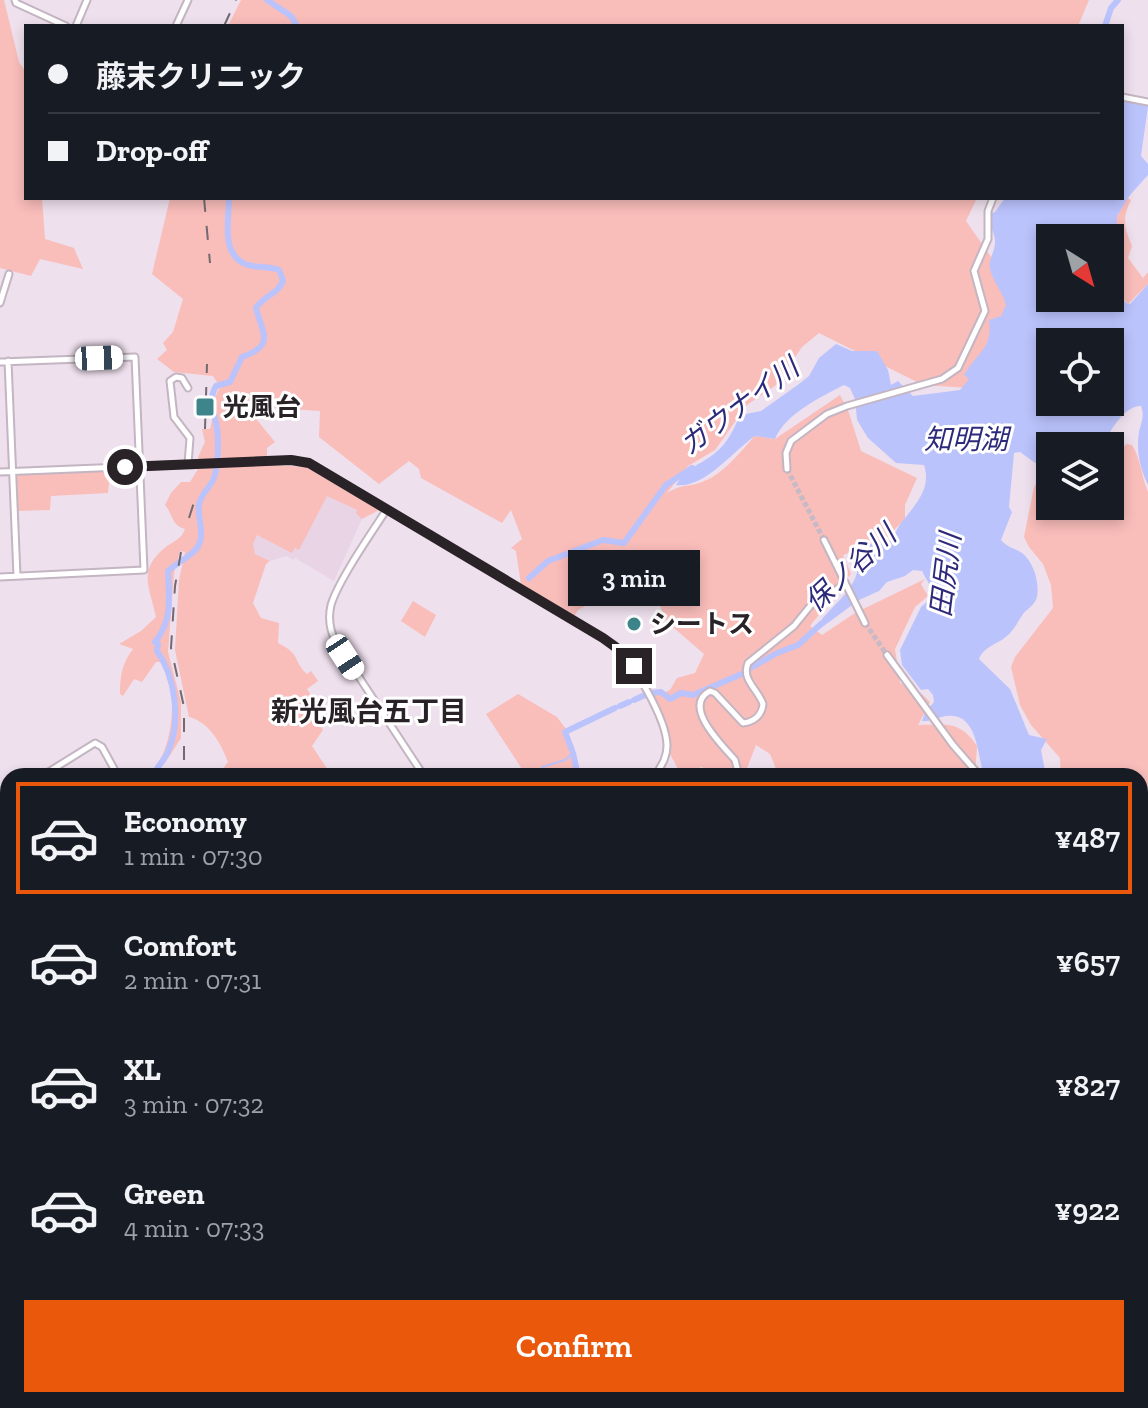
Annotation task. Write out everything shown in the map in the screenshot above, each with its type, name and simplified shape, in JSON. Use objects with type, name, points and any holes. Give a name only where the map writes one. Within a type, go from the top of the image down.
[{"type":"street","points":[[15,0],[62,24]]},
{"type":"street","points":[[77,24],[87,0]]},
{"type":"street","points":[[177,24],[188,0]]},
{"type":"street","points":[[1124,97],[1148,102]]},
{"type":"street","points":[[787,469],[786,453],[791,441],[827,414],[954,373],[982,319],[984,303],[974,271],[988,239],[988,211],[992,200]]},
{"type":"street","points":[[0,303],[9,274]]},
{"type":"street","points":[[0,362],[135,357],[143,571],[0,577]]},
{"type":"street","points":[[8,361],[17,577]]},
{"type":"street","points":[[188,388],[182,378],[176,377],[170,381],[174,417],[190,438],[192,464]]},
{"type":"street","points":[[0,472],[305,462],[595,633],[625,654],[636,669],[666,739],[665,757],[659,768]]},
{"type":"street","points":[[387,509],[335,596],[329,620],[336,642],[419,768]]},
{"type":"street","points":[[824,540],[865,623]]},
{"type":"street","points":[[737,768],[735,760],[703,719],[699,704],[701,697],[710,691],[715,693],[743,723],[760,715],[763,704],[747,679],[745,671],[748,663],[794,626],[811,605],[846,585]]},
{"type":"street","points":[[887,655],[973,768]]},
{"type":"street","points":[[55,768],[95,743],[101,746],[113,768]]},
{"type":"shaded area","points":[[0,0],[4,0],[19,62],[24,69],[24,200],[42,200],[45,239],[74,248],[83,269],[40,259],[31,276],[0,268]]},
{"type":"shaded area","points":[[241,0],[1089,0],[1079,24],[229,24]]},
{"type":"shaded area","points":[[1128,198],[1131,200],[1125,223],[1132,246],[1128,258],[1143,278],[1148,272],[1148,284],[1128,304],[1124,300],[1124,224],[1117,224],[1117,216]]},
{"type":"shaded area","points":[[170,200],[976,200],[966,221],[1008,281],[1011,311],[969,388],[923,385],[819,333],[802,347],[776,385],[747,405],[715,450],[688,466],[667,493],[710,478],[731,462],[755,436],[775,439],[840,395],[861,451],[917,478],[905,505],[905,519],[884,540],[843,555],[851,574],[810,626],[822,635],[855,613],[925,579],[921,584],[928,596],[915,607],[895,649],[900,683],[930,702],[918,725],[952,726],[970,738],[977,746],[976,768],[776,768],[770,754],[756,745],[747,768],[737,768],[739,763],[706,721],[703,700],[714,696],[735,720],[752,724],[765,708],[748,667],[796,624],[802,617],[799,615],[743,664],[743,678],[760,704],[758,713],[748,720],[740,718],[717,691],[707,690],[698,698],[696,707],[699,717],[730,756],[734,768],[677,768],[670,754],[667,730],[651,694],[658,693],[668,699],[663,693],[670,690],[677,678],[695,673],[704,654],[666,621],[655,592],[591,584],[606,594],[578,610],[574,617],[521,585],[516,551],[511,548],[522,539],[511,510],[502,523],[421,478],[419,469],[409,461],[379,484],[319,437],[320,411],[259,407],[253,415],[275,442],[267,448],[267,457],[255,458],[256,464],[306,467],[379,510],[362,519],[357,510],[327,496],[299,550],[295,548],[292,553],[257,535],[253,544],[255,554],[270,561],[266,564],[253,603],[261,618],[279,623],[278,643],[291,651],[302,669],[307,674],[311,671],[318,681],[307,689],[320,709],[314,714],[323,730],[312,746],[327,768],[224,768],[228,762],[218,741],[203,723],[189,717],[175,650],[179,580],[185,552],[180,551],[174,573],[168,652],[181,702],[181,738],[165,763],[159,761],[168,740],[172,711],[166,671],[160,662],[156,662],[142,682],[134,679],[123,696],[120,694],[122,670],[133,649],[119,644],[141,631],[156,617],[148,587],[148,571],[158,555],[185,529],[175,522],[165,505],[181,482],[190,482],[198,469],[204,469],[198,457],[205,442],[202,429],[210,429],[214,401],[220,387],[213,376],[174,372],[157,359],[167,350],[163,343],[173,332],[183,299],[152,274]]},
{"type":"shaded area","points":[[1132,445],[1135,450],[1148,492],[1148,768],[1061,768],[1060,758],[1031,725],[1020,705],[1011,667],[1015,657],[1053,608],[1051,585],[1043,564],[1024,537],[1036,483],[1036,520],[1124,520],[1124,447]]},
{"type":"shaded area","points":[[110,471],[108,493],[51,496],[50,510],[17,511],[17,474]]},
{"type":"shaded area","points":[[326,495],[357,510],[362,519],[334,581],[295,558],[293,560],[287,556],[270,561],[255,554],[253,544],[257,534]]},
{"type":"shaded area","points":[[413,601],[436,615],[425,637],[401,621]]},
{"type":"shaded area","points":[[518,694],[557,717],[566,729],[563,733],[576,768],[521,768],[486,714]]},
{"type":"water","name":"知明湖","points":[[1124,100],[1148,106],[1141,156],[1148,164],[1148,175],[1130,195],[1117,216],[1117,224],[1036,224],[1036,312],[1124,312],[1124,300],[1130,304],[1148,284],[1148,485],[1138,453],[1143,416],[1141,406],[1124,414],[1124,328],[1036,328],[1036,416],[1122,416],[1111,432],[1036,432],[1036,464],[1020,452],[1014,453],[1009,507],[1012,512],[1001,540],[1030,562],[1037,581],[1037,594],[1035,602],[1010,633],[984,651],[979,659],[1010,689],[1029,735],[1047,739],[1041,750],[1044,768],[982,768],[976,740],[968,724],[961,718],[949,716],[922,721],[934,702],[933,695],[928,689],[921,690],[902,665],[900,650],[921,607],[935,595],[922,571],[913,570],[887,582],[879,591],[859,600],[821,628],[815,629],[851,586],[858,568],[849,556],[863,553],[872,543],[884,543],[891,539],[917,503],[926,482],[924,465],[896,463],[868,438],[857,420],[855,399],[850,388],[844,385],[805,407],[787,422],[775,439],[755,436],[707,475],[686,485],[676,485],[690,469],[723,445],[740,415],[761,411],[799,384],[809,376],[819,358],[836,344],[852,351],[877,351],[888,370],[891,385],[898,381],[913,396],[960,390],[969,379],[964,375],[989,338],[989,320],[1001,316],[1006,305],[990,269],[995,240],[989,214],[995,212],[1004,200],[1124,200]]},
{"type":"waterway","points":[[267,0],[291,16],[296,24]]},
{"type":"waterway","points":[[1106,24],[1111,8],[1118,0]]},
{"type":"waterway","points":[[158,768],[173,737],[175,712],[172,685],[155,642],[167,617],[168,571],[191,554],[200,542],[199,505],[214,478],[217,460],[218,433],[213,392],[216,386],[230,382],[242,357],[263,343],[256,308],[283,280],[279,270],[248,265],[233,254],[228,237],[229,200]]},
{"type":"waterway","name":"ガウナイ川","points":[[529,578],[548,561],[603,540],[624,543],[666,485],[692,468]]},
{"type":"waterway","name":"保ノ谷川","points":[[747,670],[798,645],[821,624]]},
{"type":"waterway","name":"保ノ谷川","points":[[650,693],[661,692],[670,699],[681,693],[693,695],[744,673]]},
{"type":"waterway","name":"保ノ谷川","points":[[634,700],[645,695]]},
{"type":"waterway","name":"保ノ谷川","points":[[620,706],[629,702]]},
{"type":"waterway","name":"保ノ谷川","points":[[567,731],[615,708]]},
{"type":"waterway","name":"保ノ谷川","points":[[565,732],[572,750]]},
{"type":"waterway","points":[[541,768],[565,760],[573,753]]},
{"type":"waterway","name":"保ノ谷川","points":[[573,753],[576,768]]},
{"type":"tunnel","points":[[787,469],[824,540]]},
{"type":"tunnel","points":[[865,623],[887,655]]},
{"type":"railway","points":[[225,24],[236,0]]},
{"type":"railway","points":[[204,200],[210,263]]},
{"type":"railway","points":[[205,429],[207,364]]},
{"type":"railway","points":[[189,518],[197,493]]},
{"type":"railway","points":[[181,552],[175,586],[171,648],[184,707],[184,768]]},
{"type":"place","name":"光風台","points":[[205,407]]},
{"type":"place","name":"シートス","points":[[634,624]]},
{"type":"district","name":"新光風台五丁目","points":[[369,711]]},
{"type":"route","points":[[125,467],[291,460],[309,463],[613,644],[634,666]]},
{"type":"water label","name":"田尻川","points":[[945,575]]}]
